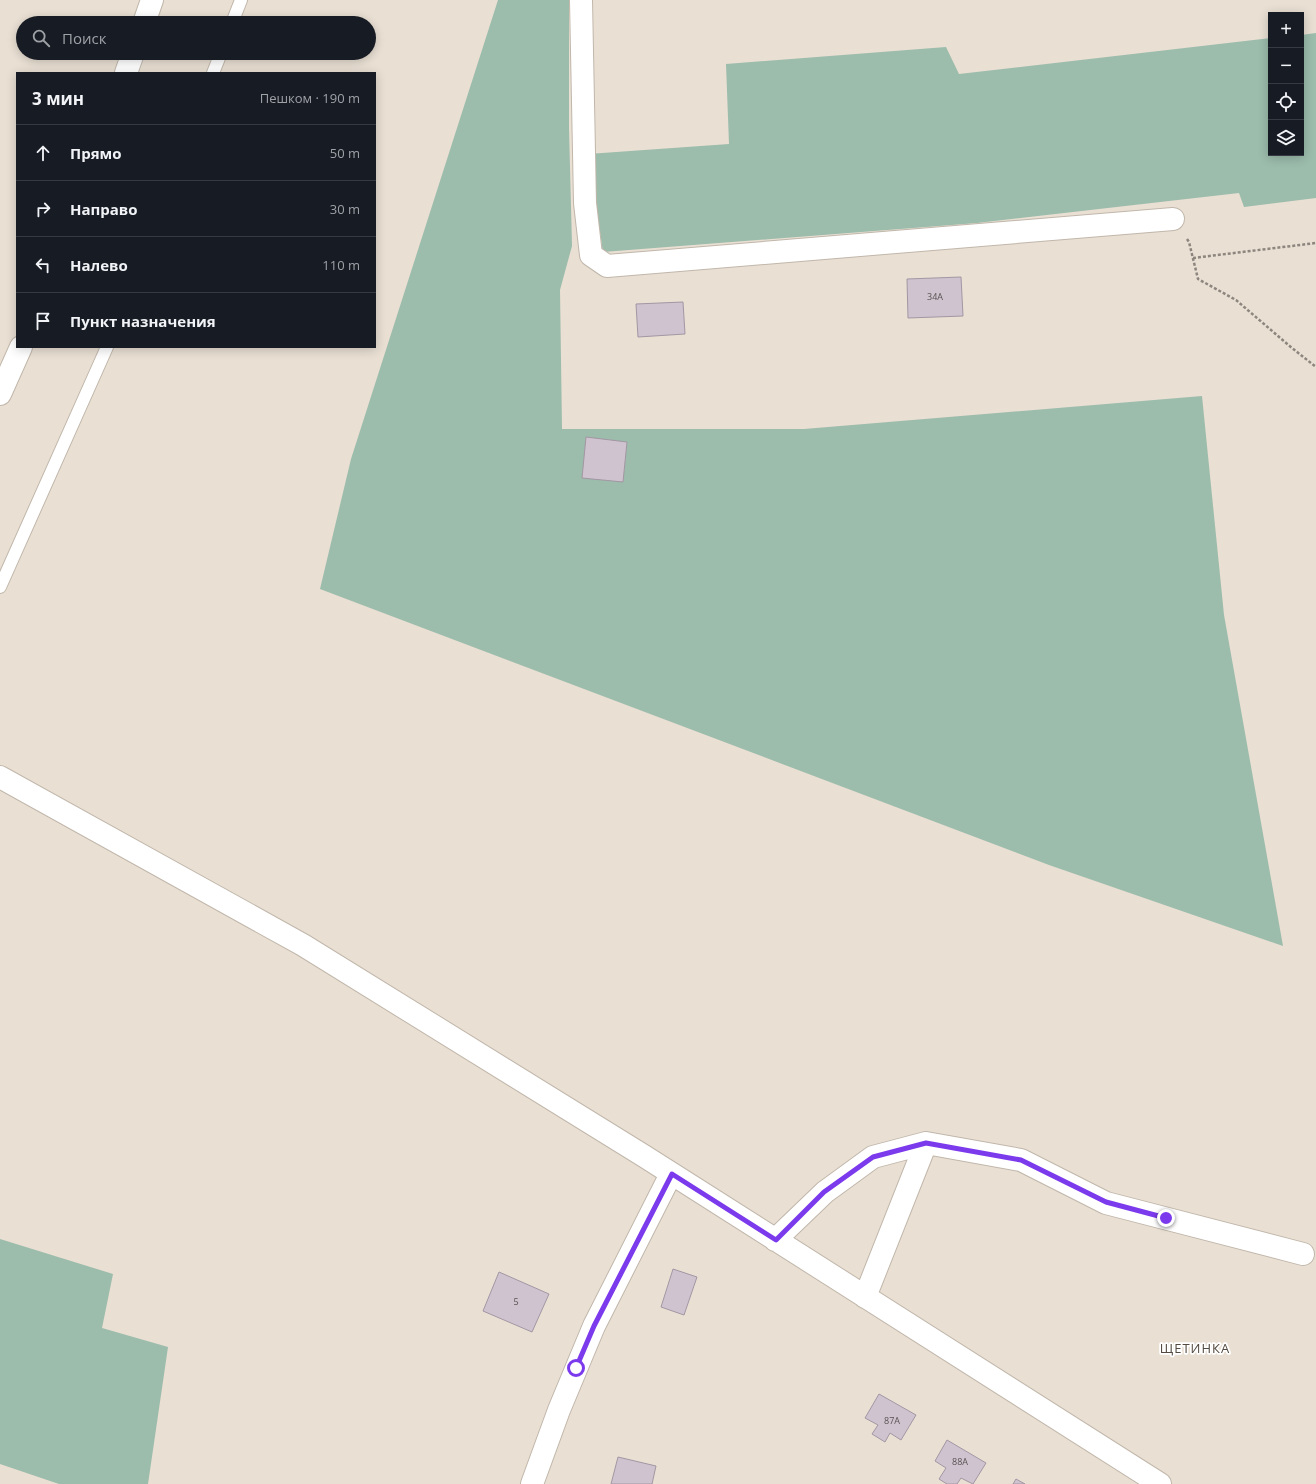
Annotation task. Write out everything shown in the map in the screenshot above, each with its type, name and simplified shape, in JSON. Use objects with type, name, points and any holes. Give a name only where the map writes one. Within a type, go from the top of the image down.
[{"type":"street","points":[[146,16],[152,0]]},
{"type":"street","points":[[581,0],[585,202],[591,255],[607,266],[1173,219]]},
{"type":"street","points":[[126,72],[131,60]]},
{"type":"street","points":[[0,394],[20,348]]},
{"type":"street","points":[[0,777],[303,945],[672,1174],[1160,1484]]},
{"type":"street","points":[[776,1240],[824,1192],[873,1157],[926,1143],[1021,1160],[1106,1202],[1303,1254]]},
{"type":"street","points":[[865,1297],[926,1143]]},
{"type":"street","points":[[532,1484],[559,1410],[594,1326],[672,1174]]},
{"type":"lane","points":[[235,16],[241,0]]},
{"type":"lane","points":[[214,72],[219,60]]},
{"type":"lane","points":[[0,587],[107,348]]},
{"type":"path","points":[[1173,219],[1189,242],[1198,279],[1236,300],[1316,367]]},
{"type":"path","points":[[1193,258],[1316,244]]},
{"type":"green space","points":[[498,0],[569,0],[569,128],[572,246],[560,290],[562,429],[804,429],[1202,396],[1224,615],[1283,946],[1049,865],[320,589],[351,459]]},
{"type":"green space","points":[[1316,33],[1316,198],[1244,207],[1239,193],[977,223],[603,252],[588,154],[729,144],[726,64],[946,47],[959,74],[1268,38],[1268,156],[1304,156],[1304,35]]},
{"type":"green space","points":[[0,1239],[113,1274],[102,1328],[168,1347],[148,1484],[59,1484],[0,1464]]},
{"type":"building","points":[[961,277],[963,316],[908,318],[907,279]]},
{"type":"building","points":[[683,302],[685,334],[638,337],[636,304]]},
{"type":"building","points":[[586,437],[627,442],[623,482],[582,478]]},
{"type":"building","points":[[673,1269],[697,1277],[684,1315],[661,1307]]},
{"type":"building","points":[[499,1272],[549,1294],[532,1332],[483,1311]]},
{"type":"building","points":[[879,1394],[916,1415],[901,1440],[890,1433],[885,1442],[872,1434],[878,1425],[865,1418]]},
{"type":"building","points":[[947,1440],[986,1463],[973,1484],[961,1478],[957,1484],[947,1484],[939,1479],[946,1468],[935,1461]]},
{"type":"building","points":[[618,1457],[656,1466],[652,1484],[611,1484]]},
{"type":"building","points":[[1016,1479],[1025,1484],[1013,1484]]},
{"type":"district","name":"ЩЕТИНКА","points":[[1195,1348]]},
{"type":"route","points":[[576,1368],[594,1326],[672,1174],[776,1240],[824,1192],[873,1157],[926,1143],[1021,1160],[1106,1202],[1166,1218]]}]
